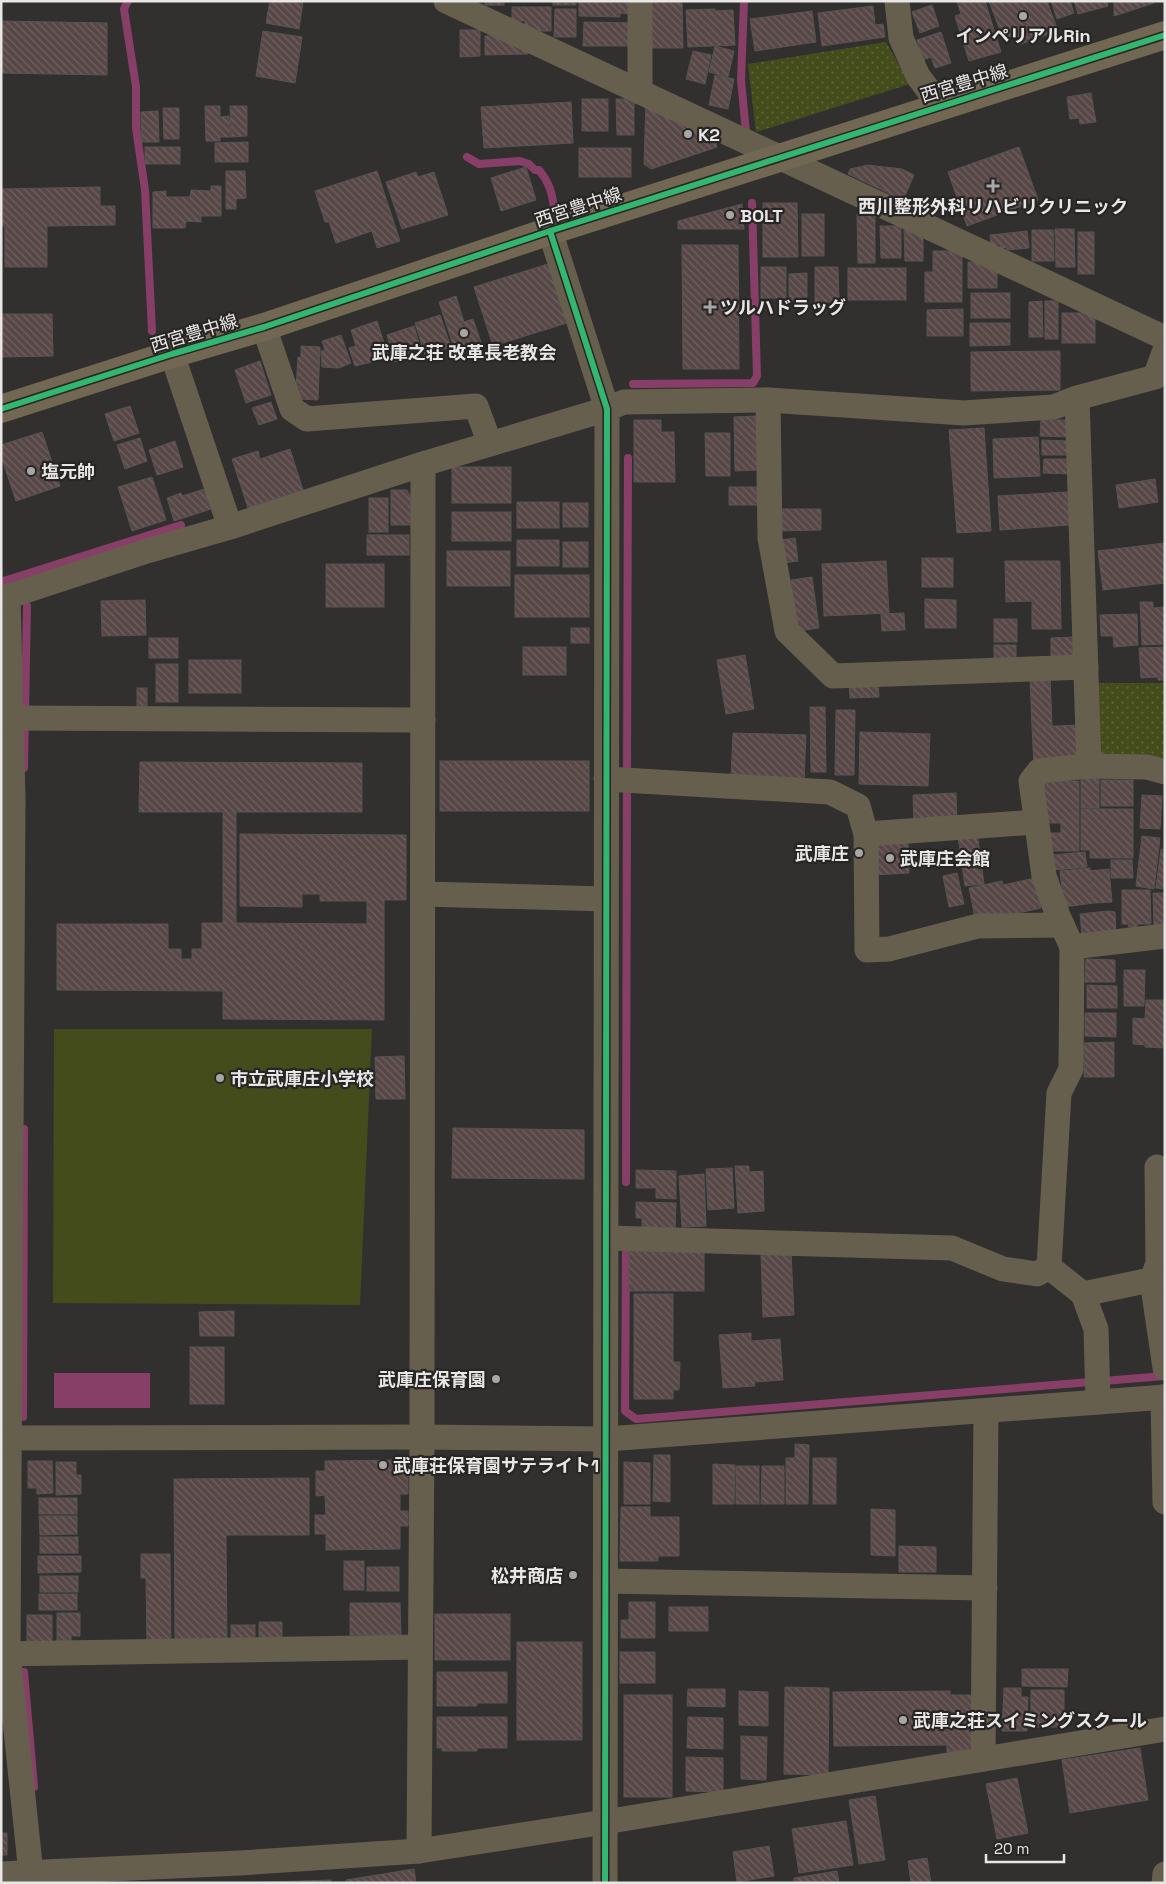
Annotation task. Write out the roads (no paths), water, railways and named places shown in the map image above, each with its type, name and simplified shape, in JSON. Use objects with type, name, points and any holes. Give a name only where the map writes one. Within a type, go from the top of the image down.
[{"type":"main road","name":"西宮豊中線","points":[[1,409],[172,354],[264,327],[550,231],[1165,35]]},
{"type":"street","points":[[446,1],[1165,338]]},
{"type":"street","points":[[640,1],[640,92]]},
{"type":"street","points":[[897,1],[901,38],[918,76],[940,106]]},
{"type":"street","points":[[550,231],[607,409],[606,1883]]},
{"type":"street","points":[[264,327],[292,410],[308,419],[476,406],[490,444]]},
{"type":"street","points":[[37,1875],[5,1654],[7,901],[20,718],[5,597],[147,551],[230,527],[423,464],[607,409],[624,402],[768,400],[964,413],[1054,407],[1077,398],[1155,377],[1165,350]]},
{"type":"street","points":[[172,354],[230,527]]},
{"type":"street","points":[[1077,398],[1089,766]]},
{"type":"street","points":[[768,400],[770,538],[787,632],[833,676],[1086,667]]},
{"type":"street","points":[[418,1851],[422,1436],[423,464]]},
{"type":"street","points":[[20,718],[423,720]]},
{"type":"street","points":[[1049,1267],[1059,1093],[1071,1069],[1067,936],[1044,876],[1031,781],[1039,771],[1089,766],[1147,767],[1165,772]]},
{"type":"street","points":[[606,779],[830,792],[858,806],[866,834],[867,950],[889,949],[978,926],[1067,936],[1165,936]]},
{"type":"street","points":[[866,834],[1036,822]]},
{"type":"street","points":[[423,894],[606,899]]},
{"type":"street","points":[[1157,1167],[1158,1278],[1165,1368]]},
{"type":"street","points":[[607,1238],[952,1248],[1003,1269],[1037,1274],[1049,1267]]},
{"type":"street","points":[[1049,1267],[1083,1294],[1096,1329],[1098,1388]]},
{"type":"street","points":[[1083,1294],[1158,1278]]},
{"type":"street","points":[[5,1437],[422,1436],[607,1439],[986,1410],[1098,1388],[1164,1397],[1165,1502]]},
{"type":"street","points":[[983,1759],[986,1410]]},
{"type":"street","points":[[606,1582],[985,1588]]},
{"type":"street","points":[[5,1654],[420,1647]]},
{"type":"street","points":[[1,1874],[37,1875],[418,1851],[605,1822],[1165,1729]]},
{"type":"street","points":[[1164,1883],[1165,1874]]},
{"type":"waterway","points":[[128,1],[124,9],[136,87],[136,128],[145,190],[152,331]]},
{"type":"waterway","points":[[744,1],[741,80],[746,132]]},
{"type":"waterway","points":[[467,157],[479,164],[520,161],[529,164],[535,170],[539,170],[548,183],[554,208]]},
{"type":"waterway","points":[[633,384],[753,383],[757,376],[752,203]]},
{"type":"waterway","points":[[627,767],[628,458]]},
{"type":"waterway","points":[[1,582],[181,525]]},
{"type":"waterway","points":[[24,768],[27,606]]},
{"type":"waterway","points":[[626,1182],[627,792]]},
{"type":"waterway","points":[[23,1417],[24,1129]]},
{"type":"waterway","points":[[626,1251],[625,1411],[636,1419],[1165,1376]]},
{"type":"waterway","points":[[24,1672],[34,1787]]},
{"type":"place","name":"インペリアルRin","points":[[1023,16]]},
{"type":"place","name":"K2","points":[[688,134]]},
{"type":"place","name":"西川整形外科リハビリクリニック","points":[[993,186]]},
{"type":"place","name":"BOLT","points":[[730,215]]},
{"type":"place","name":"ツルハドラッグ","points":[[710,307]]},
{"type":"place","name":"武庫之荘 改革長老教会","points":[[464,333]]},
{"type":"place","name":"塩元帥","points":[[31,471]]},
{"type":"place","name":"武庫庄","points":[[859,853]]},
{"type":"place","name":"武庫庄会館","points":[[890,858]]},
{"type":"place","name":"市立武庫庄小学校","points":[[220,1078]]},
{"type":"place","name":"武庫庄保育園","points":[[496,1379]]},
{"type":"place","name":"武庫荘保育園サテライト1","points":[[383,1465]]},
{"type":"place","name":"松井商店","points":[[573,1575]]},
{"type":"place","name":"武庫之荘スイミングスクール","points":[[903,1720]]}]
